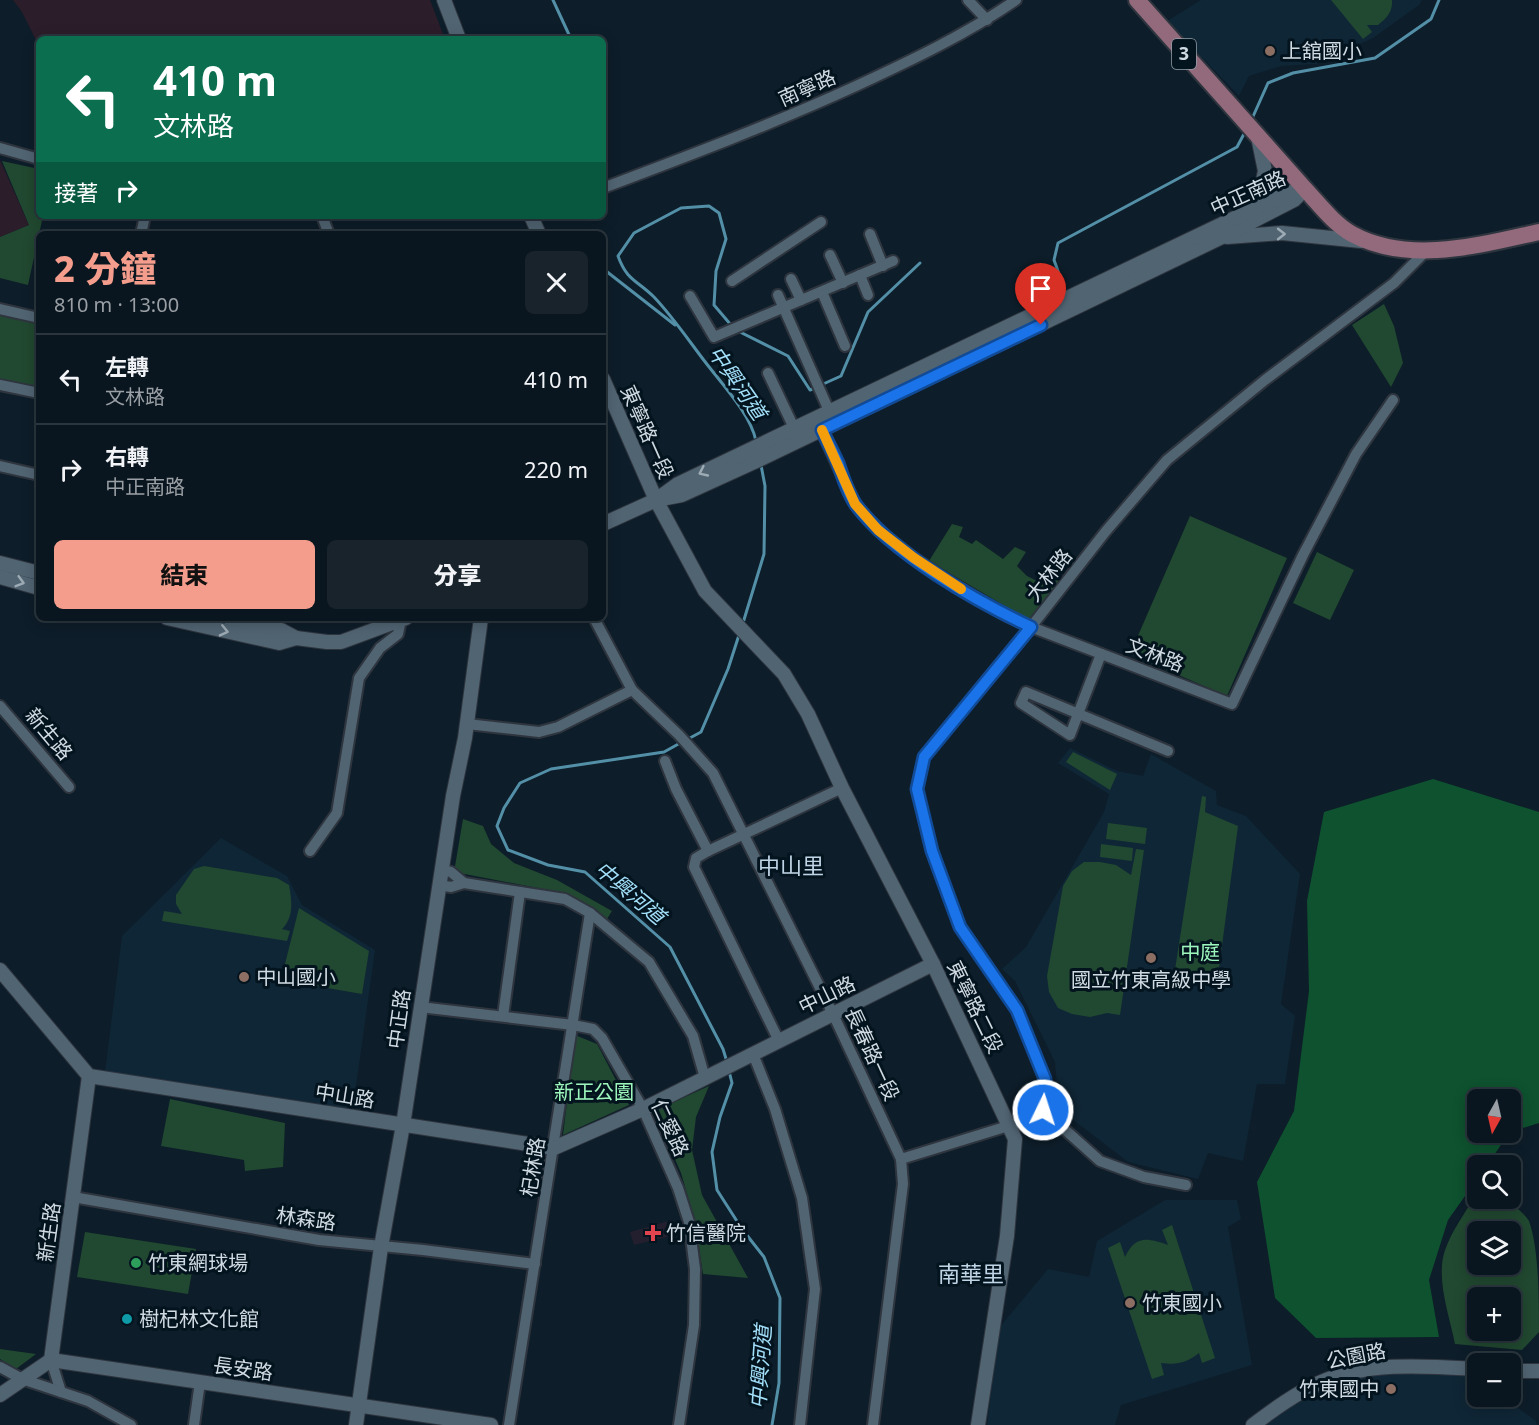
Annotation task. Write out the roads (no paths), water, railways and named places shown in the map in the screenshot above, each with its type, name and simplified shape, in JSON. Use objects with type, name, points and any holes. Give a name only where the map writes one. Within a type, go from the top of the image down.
[{"type":"main road","name":"3","points":[[1137,0],[1305,189],[1351,233],[1372,242],[1398,248],[1427,250],[1460,248],[1539,232]]},
{"type":"street","points":[[444,0],[458,36]]},
{"type":"street","points":[[968,0],[987,20]]},
{"type":"street","name":"南寧路","points":[[606,187],[787,117],[901,67],[987,20],[1016,0]]},
{"type":"street","points":[[1242,216],[1260,195],[1265,171],[1258,137]]},
{"type":"street","points":[[0,148],[36,158]]},
{"type":"street","name":"中正南路","points":[[656,500],[682,495],[823,421],[1287,193],[1305,189]]},
{"type":"street","name":"中正南路","points":[[759,453],[795,430],[823,421],[1222,237],[1294,200],[1305,189]]},
{"type":"street","points":[[732,281],[821,222]]},
{"type":"street","points":[[1222,237],[1282,233],[1372,242]]},
{"type":"street","points":[[690,296],[714,337],[888,264],[870,234]]},
{"type":"street","name":"大林路","points":[[1043,1110],[1046,1099],[1045,1079],[1017,1010],[960,927],[932,851],[917,789],[924,757],[1106,531],[1167,460],[1274,373],[1394,283],[1427,250]]},
{"type":"street","points":[[830,255],[843,283]]},
{"type":"street","points":[[860,275],[868,295]]},
{"type":"street","points":[[791,279],[801,300]]},
{"type":"street","points":[[822,292],[845,346]]},
{"type":"street","name":"文林路","points":[[778,296],[816,381],[820,392],[823,421],[855,504],[878,530],[914,558],[1007,616],[1232,704],[1303,555],[1356,454],[1393,400]]},
{"type":"street","points":[[0,309],[36,317]]},
{"type":"street","points":[[768,373],[795,430]]},
{"type":"street","points":[[0,385],[36,392]]},
{"type":"street","name":"東寧路一段","points":[[606,386],[656,500]]},
{"type":"street","points":[[0,466],[36,474]]},
{"type":"street","points":[[606,523],[656,500]]},
{"type":"street","name":"東寧路二段","points":[[656,500],[705,591],[784,674],[808,714],[842,788],[933,964],[1016,1139],[1008,1236],[978,1425]]},
{"type":"street","points":[[0,563],[36,572]]},
{"type":"street","points":[[0,577],[36,587]]},
{"type":"street","points":[[180,621],[279,643],[296,638],[341,642],[399,621]]},
{"type":"street","points":[[244,621],[281,630],[296,638]]},
{"type":"street","points":[[310,851],[337,813],[359,678],[380,648],[398,634],[403,621]]},
{"type":"street","name":"中正路","points":[[356,1425],[381,1247],[403,1125],[439,885],[467,724],[481,621]]},
{"type":"street","name":"長春路一段","points":[[596,621],[632,690],[679,735],[713,773],[833,1014],[901,1159],[903,1184],[873,1425]]},
{"type":"street","points":[[1101,654],[1079,714],[1070,735],[1021,703],[1026,692],[1079,714],[1168,751]]},
{"type":"street","points":[[467,724],[539,732],[558,727],[632,690]]},
{"type":"street","name":"新生路","points":[[0,706],[69,787]]},
{"type":"street","points":[[665,762],[676,789],[708,851]]},
{"type":"street","points":[[779,1041],[694,867],[696,858],[842,788]]},
{"type":"street","points":[[442,870],[451,872],[464,883]]},
{"type":"street","points":[[439,885],[450,887],[464,883],[565,899],[590,913],[649,962],[693,1036],[711,1075],[643,1109],[554,1148]]},
{"type":"street","points":[[502,1016],[520,892]]},
{"type":"street","name":"杞林路","points":[[509,1425],[590,913]]},
{"type":"street","name":"中山路","points":[[711,1075],[933,964]]},
{"type":"street","points":[[0,970],[89,1076]]},
{"type":"street","name":"仁愛路","points":[[420,1007],[573,1025],[593,1029],[602,1038],[643,1109],[678,1188],[689,1222],[694,1257],[694,1325],[679,1425]]},
{"type":"street","points":[[753,1053],[775,1109],[802,1197],[815,1289],[800,1425]]},
{"type":"street","name":"新生路","points":[[61,1392],[51,1360],[89,1076]]},
{"type":"street","name":"中山路","points":[[89,1076],[554,1148]]},
{"type":"street","points":[[901,1159],[1031,1119],[1043,1110],[1100,1161],[1144,1177],[1186,1185]]},
{"type":"street","name":"林森路","points":[[73,1197],[253,1230],[536,1264]]},
{"type":"street","points":[[0,1395],[51,1360]]},
{"type":"street","name":"長安路","points":[[51,1360],[490,1425]]},
{"type":"street","name":"公園路","points":[[1253,1425],[1316,1384],[1331,1378],[1387,1368],[1428,1366],[1467,1368]]},
{"type":"street","points":[[0,1367],[22,1379],[88,1401],[131,1425]]},
{"type":"street","points":[[1521,1371],[1539,1371]]},
{"type":"street","points":[[194,1425],[200,1382]]},
{"type":"street","points":[[679,1425],[684,1425]]},
{"type":"waterway","points":[[553,0],[570,36]]},
{"type":"waterway","points":[[1251,121],[1268,83],[1293,73],[1375,58],[1431,19],[1439,0]]},
{"type":"waterway","points":[[1063,285],[1054,260],[1058,243],[1237,147],[1245,132]]},
{"type":"waterway","points":[[731,325],[714,305],[716,271],[726,239],[719,213],[709,206],[681,208],[634,233],[618,256],[625,271],[661,305],[728,390],[742,410],[756,441]]},
{"type":"waterway","points":[[821,385],[841,376],[868,312],[920,263]]},
{"type":"waterway","points":[[606,271],[675,325]]},
{"type":"waterway","points":[[736,330],[788,356],[810,390],[815,388]]},
{"type":"waterway","name":"中興河道","points":[[743,623],[764,554],[765,486],[761,465]]},
{"type":"waterway","name":"中興河道","points":[[688,739],[701,732],[728,669],[739,635]]},
{"type":"waterway","name":"中興河道","points":[[682,742],[664,752],[551,769],[520,783],[504,808],[497,826],[508,850],[548,865],[585,872],[670,947],[723,1049],[727,1062]]},
{"type":"waterway","name":"中興河道","points":[[729,1071],[732,1083],[720,1117],[712,1152],[717,1190],[742,1229],[764,1257],[780,1298],[779,1383],[772,1425]]},
{"type":"place","name":"上舘國小","points":[[1270,51]]},
{"type":"place","name":"國立竹東高級中學","points":[[1151,958]]},
{"type":"place","name":"中山國小","points":[[244,977]]},
{"type":"place","name":"竹信醫院","points":[[653,1233]]},
{"type":"place","name":"竹東網球場","points":[[136,1263]]},
{"type":"place","name":"竹東國小","points":[[1130,1303]]},
{"type":"place","name":"樹杞林文化館","points":[[127,1319]]},
{"type":"place","name":"竹東國中","points":[[1391,1389]]},
{"type":"district","name":"中山里","points":[[791,866]]},
{"type":"district","name":"南華里","points":[[971,1274]]},
{"type":"park label","name":"中庭","points":[[1200,952]]},
{"type":"park label","name":"新正公園","points":[[594,1092]]}]
